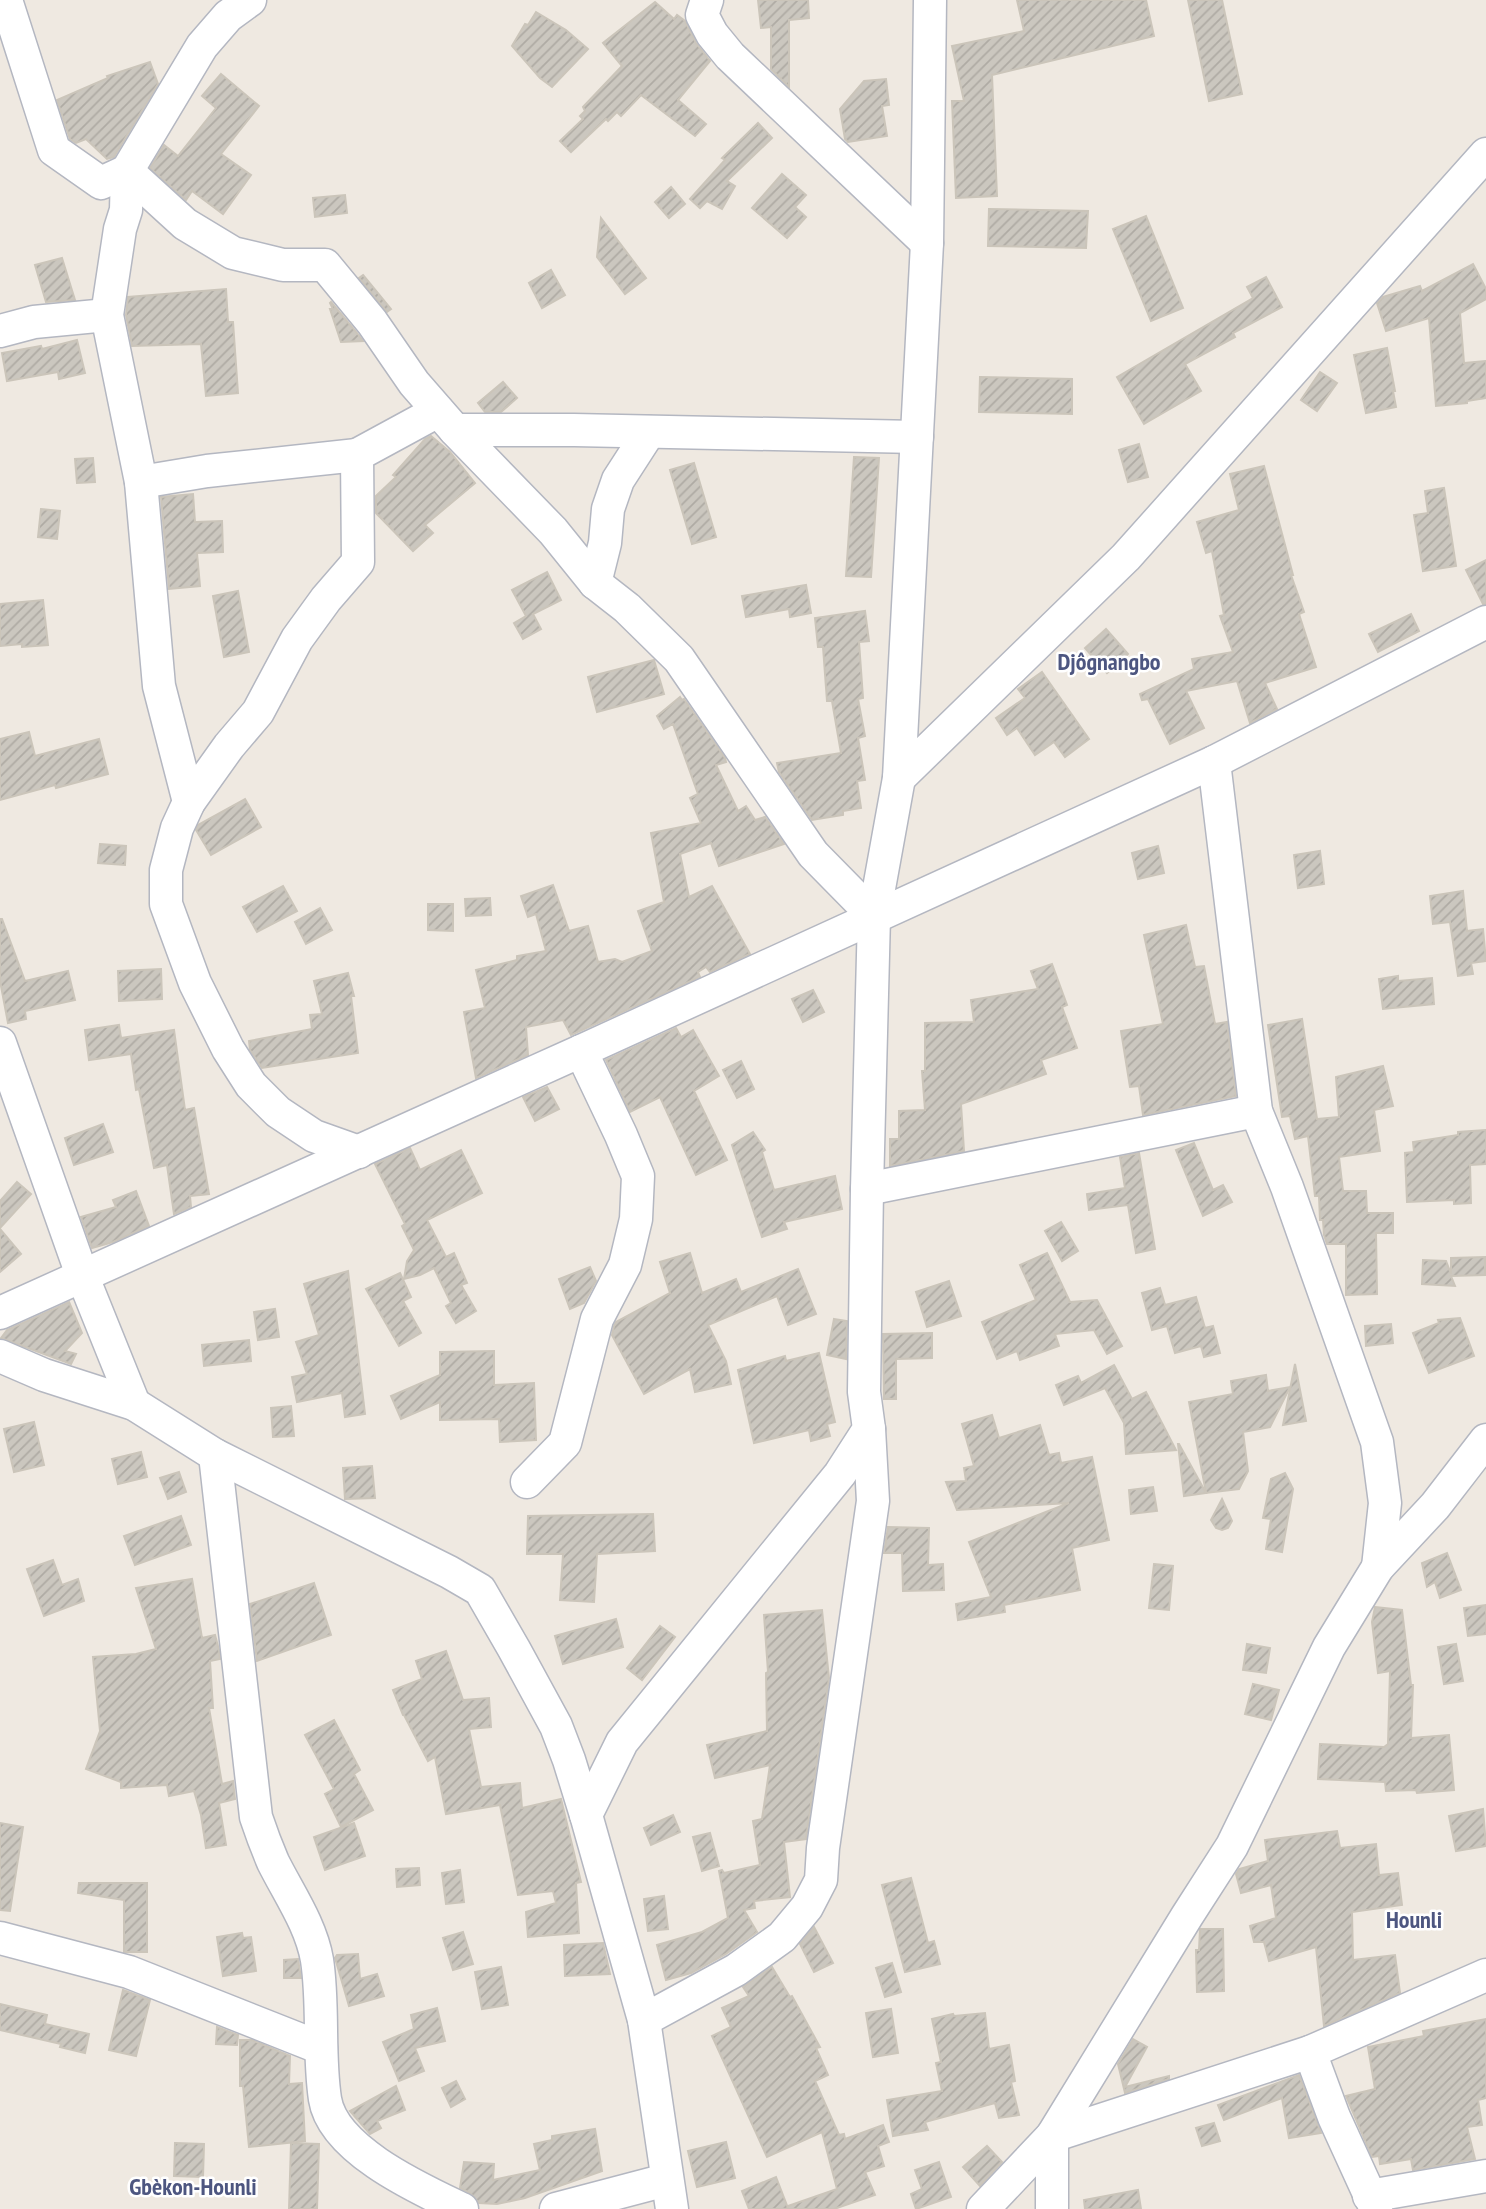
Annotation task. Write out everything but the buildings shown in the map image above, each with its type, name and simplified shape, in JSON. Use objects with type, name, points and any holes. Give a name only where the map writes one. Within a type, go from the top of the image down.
[{"type":"street","points":[[6,0],[54,150],[101,183],[127,171]]},
{"type":"street","points":[[189,802],[159,686],[141,482],[107,315],[120,229],[126,210],[127,171],[202,46],[228,16],[250,0]]},
{"type":"street","points":[[707,0],[702,15],[712,34],[730,56],[927,243]]},
{"type":"street","points":[[644,2020],[736,1970],[782,1937],[807,1907],[821,1880],[823,1848],[873,1501],[864,1392],[874,916],[899,778],[927,243],[930,0]]},
{"type":"street","points":[[899,778],[1126,557],[1486,154]]},
{"type":"street","points":[[127,171],[185,224],[233,253],[283,265],[325,265],[372,322],[414,383],[446,421],[553,531],[595,583],[627,608],[679,659],[813,854],[874,916]]},
{"type":"street","points":[[0,331],[34,322],[107,315]]},
{"type":"street","points":[[141,482],[207,471],[357,455],[446,421],[574,430],[917,437]]},
{"type":"street","points":[[595,583],[605,543],[608,509],[618,480],[649,432]]},
{"type":"street","points":[[357,455],[358,562],[326,599],[297,639],[258,712],[229,746],[189,802],[177,828],[166,870],[166,904],[195,983],[228,1049],[251,1085],[278,1112],[314,1136],[359,1152]]},
{"type":"street","points":[[0,1313],[1214,762],[1486,622]]},
{"type":"street","points":[[1214,762],[1256,1111],[1287,1187],[1377,1442],[1385,1503],[1378,1567]]},
{"type":"street","points":[[0,1043],[82,1275],[134,1404]]},
{"type":"street","points":[[527,1482],[565,1443],[597,1319],[625,1265],[636,1219],[638,1176],[581,1051]]},
{"type":"street","points":[[867,1189],[1256,1111]]},
{"type":"street","points":[[0,1356],[44,1374],[134,1404],[215,1455],[480,1590],[556,1726],[569,1760],[644,2020],[669,2194],[556,2209]]},
{"type":"street","points":[[586,1815],[622,1742],[840,1474],[869,1429]]},
{"type":"street","points":[[983,2209],[1052,2136],[1232,1846],[1329,1647],[1378,1567],[1435,1506],[1486,1440]]},
{"type":"street","points":[[215,1455],[240,1695],[256,1817],[272,1860],[311,1936],[317,1961],[325,2101],[338,2131],[368,2157],[462,2209]]},
{"type":"street","points":[[0,1938],[129,1972],[321,2048]]},
{"type":"street","points":[[1052,2136],[1310,2052],[1486,1975]]},
{"type":"street","points":[[1310,2052],[1334,2117],[1373,2203],[1486,2176]]},
{"type":"street","points":[[1052,2136],[1052,2209]]},
{"type":"district","name":"Djôgnangbo","points":[[1109,662]]},
{"type":"district","name":"Hounli","points":[[1414,1920]]},
{"type":"district","name":"Gbèkon-Hounli","points":[[193,2187]]}]
